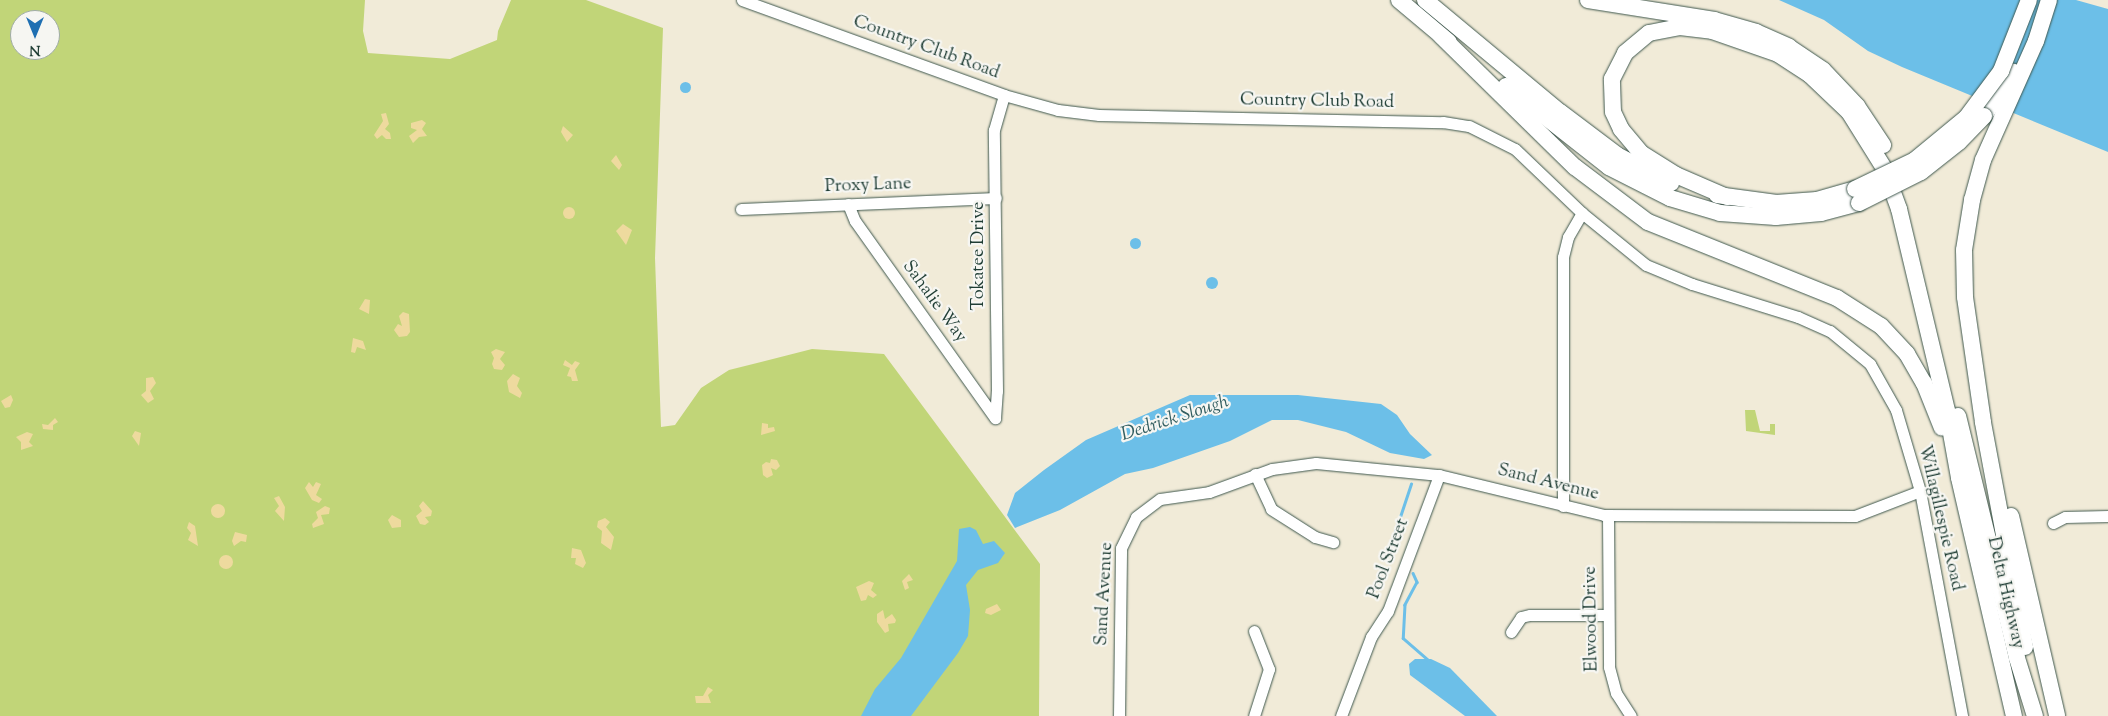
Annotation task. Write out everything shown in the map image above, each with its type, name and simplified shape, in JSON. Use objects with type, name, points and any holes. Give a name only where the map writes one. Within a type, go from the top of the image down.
[{"type":"highway","points":[[1399,0],[1441,36],[1609,167],[1670,198],[1720,213],[1776,217],[1821,213],[1857,196],[1921,172],[1974,128],[2016,66],[2042,0]]},
{"type":"highway","points":[[1426,0],[1560,112],[1617,155],[1675,185],[1727,197],[1776,203],[1857,196],[1915,160],[1966,118],[2001,71],[2029,0]]},
{"type":"highway","points":[[1588,0],[1714,20],[1756,32],[1789,47],[1822,70],[1871,124],[1906,200],[2017,658],[2036,716]]},
{"type":"highway","points":[[2050,0],[2036,41],[1984,160],[1972,200],[1964,250],[1964,297],[1977,371],[2057,716]]},
{"type":"highway","points":[[1727,197],[1676,174],[1648,157],[1621,129],[1613,112],[1612,79],[1625,52],[1650,33],[1680,27],[1712,31],[1744,39],[1778,54],[1810,75],[1849,112],[1884,168],[1898,209],[1947,411],[1959,478]]},
{"type":"highway","points":[[1441,36],[1575,167],[1648,222],[1837,298],[1881,326],[1907,354],[1924,384],[1959,478]]},
{"type":"highway","points":[[1977,371],[1983,422],[2036,716]]},
{"type":"highway","name":"Delta Highway","points":[[1959,478],[2014,716]]},
{"type":"street","name":"Country Club Road","points":[[742,0],[1004,96],[1058,110],[1099,115],[1463,124],[1494,136],[1515,149],[1582,213]]},
{"type":"street","name":"Tokatee Drive","points":[[995,418],[997,391],[994,130],[1004,96]]},
{"type":"street","name":"Proxy Lane","points":[[741,209],[996,198]]},
{"type":"street","name":"Sahalie Way","points":[[848,204],[855,221],[995,418]]},
{"type":"street","name":"Willagillespie Road","points":[[1582,213],[1646,265],[1692,284],[1798,317],[1830,331],[1855,349],[1870,364],[1896,410],[1920,491],[1962,716]]},
{"type":"street","points":[[1563,506],[1563,257],[1565,245],[1582,213]]},
{"type":"street","name":"Sand Avenue","points":[[1119,716],[1120,564],[1127,529],[1142,511],[1160,499],[1209,492],[1255,474],[1281,467],[1323,464],[1439,476],[1608,516],[1855,516],[1920,491]]},
{"type":"street","points":[[1255,474],[1271,509],[1315,537],[1333,542]]},
{"type":"street","name":"Pool Street","points":[[1341,716],[1365,652],[1388,611],[1439,476]]},
{"type":"street","name":"Elwood Drive","points":[[1608,516],[1610,675],[1618,698],[1631,716]]},
{"type":"street","points":[[2052,523],[2065,517],[2108,516]]},
{"type":"street","points":[[1511,632],[1525,616],[1608,615]]},
{"type":"street","points":[[1254,631],[1269,669],[1254,716]]},
{"type":"green space","points":[[0,0],[365,0],[363,31],[368,53],[450,59],[497,40],[498,31],[511,0],[586,0],[663,28],[655,258],[661,427],[675,425],[701,388],[729,370],[812,349],[884,354],[1040,564],[1039,716],[0,716]]},
{"type":"green space","points":[[1745,410],[1755,410],[1760,431],[1770,431],[1770,424],[1775,424],[1775,435],[1746,431]]},
{"type":"sand","points":[[386,113],[389,124],[385,129],[390,133],[391,139],[386,139],[382,135],[377,139],[374,135],[383,121],[381,114]]},
{"type":"sand","points":[[422,120],[426,123],[422,129],[427,136],[419,137],[413,143],[409,136],[417,130],[411,128],[411,123]]},
{"type":"sand","points":[[563,126],[573,135],[567,142],[561,132]]},
{"type":"sand","points":[[616,155],[622,165],[619,170],[611,161]]},
{"type":"sand","points":[[569,207],[575,213],[569,219],[563,213]]},
{"type":"sand","points":[[623,224],[632,230],[626,245],[616,231]]},
{"type":"sand","points":[[365,299],[370,300],[369,314],[359,309]]},
{"type":"sand","points":[[403,312],[409,314],[410,332],[407,336],[399,337],[394,330],[398,324],[402,326],[399,316]]},
{"type":"sand","points":[[353,338],[363,341],[366,350],[357,347],[355,353],[351,352]]},
{"type":"sand","points":[[496,349],[505,352],[500,359],[505,365],[502,370],[494,369],[492,364],[494,358],[491,352]]},
{"type":"sand","points":[[565,360],[572,365],[575,361],[580,363],[575,370],[578,381],[572,381],[571,377],[567,376],[570,368],[563,365]]},
{"type":"sand","points":[[513,374],[520,378],[517,386],[522,393],[520,398],[509,392],[507,381]]},
{"type":"sand","points":[[153,377],[156,383],[150,391],[154,399],[148,403],[141,395],[146,391],[146,378]]},
{"type":"sand","points":[[11,395],[13,400],[10,407],[5,408],[1,401]]},
{"type":"sand","points":[[55,418],[58,422],[53,425],[53,430],[43,429],[42,424],[48,425]]},
{"type":"sand","points":[[762,423],[768,424],[768,428],[774,427],[775,431],[761,435]]},
{"type":"sand","points":[[135,431],[141,433],[139,446],[132,436]]},
{"type":"sand","points":[[27,432],[33,434],[29,442],[33,446],[21,450],[21,442],[16,437]]},
{"type":"sand","points":[[771,459],[777,460],[780,466],[776,470],[771,468],[773,475],[767,478],[763,475],[762,465],[766,462],[770,463]]},
{"type":"sand","points":[[309,482],[313,487],[316,482],[321,484],[316,495],[322,499],[319,503],[312,500],[305,488]]},
{"type":"sand","points":[[279,496],[285,507],[284,521],[275,511],[279,506],[274,498]]},
{"type":"sand","points":[[423,501],[432,511],[431,516],[425,517],[429,522],[425,525],[420,524],[416,516],[422,511],[419,506]]},
{"type":"sand","points":[[218,504],[223,506],[225,511],[223,516],[218,518],[213,516],[211,511],[213,506]]},
{"type":"sand","points":[[325,506],[330,508],[329,514],[321,515],[324,524],[313,528],[312,524],[318,518],[316,512]]},
{"type":"sand","points":[[392,515],[401,520],[401,527],[392,528],[388,520]]},
{"type":"sand","points":[[605,518],[610,522],[606,527],[614,537],[611,550],[601,543],[602,531],[597,527],[598,521]]},
{"type":"sand","points":[[189,522],[195,526],[198,546],[188,540],[191,533],[187,528]]},
{"type":"sand","points":[[235,532],[247,535],[246,542],[241,541],[234,546],[232,541]]},
{"type":"sand","points":[[572,548],[581,550],[586,563],[583,568],[575,564],[576,558],[571,558]]},
{"type":"sand","points":[[226,555],[231,557],[233,562],[231,567],[226,569],[221,567],[219,562],[221,557]]},
{"type":"sand","points":[[909,574],[913,580],[907,582],[909,588],[905,590],[902,581]]},
{"type":"sand","points":[[869,581],[874,583],[871,590],[877,595],[873,598],[868,595],[866,600],[861,601],[856,587]]},
{"type":"sand","points":[[997,604],[1001,610],[991,615],[985,613],[986,609]]},
{"type":"sand","points":[[883,610],[885,619],[892,614],[896,620],[895,623],[888,624],[889,631],[885,633],[877,622],[877,614]]},
{"type":"sand","points":[[708,687],[713,690],[708,695],[711,703],[696,703],[695,696],[703,696]]},
{"type":"water","points":[[1779,0],[2076,0],[2108,9],[2108,152],[1902,67],[1868,51],[1824,20]]},
{"type":"water","points":[[685,81],[691,87],[685,93],[679,87]]},
{"type":"water","points":[[1135,237],[1141,243],[1135,249],[1129,243]]},
{"type":"water","points":[[1210,277],[1214,277],[1218,283],[1214,289],[1210,289],[1206,285],[1206,281]]},
{"type":"water","points":[[1190,395],[1298,395],[1381,404],[1397,415],[1410,434],[1432,455],[1424,459],[1390,453],[1346,432],[1298,420],[1272,420],[1230,441],[1153,468],[1125,474],[1060,510],[1015,528],[1007,515],[1015,493],[1044,470],[1086,440]]},
{"type":"water","points":[[970,527],[976,530],[983,544],[994,541],[1005,553],[998,563],[978,570],[966,585],[970,610],[968,636],[958,653],[911,716],[861,716],[875,689],[901,658],[957,561],[959,529]]},
{"type":"water","points":[[1415,659],[1431,659],[1450,668],[1497,716],[1465,716],[1410,675],[1409,664]]},
{"type":"waterway","name":"Dedrick Slough","points":[[1387,556],[1411,484]]},
{"type":"waterway","name":"Dedrick Slough","points":[[1413,573],[1417,582],[1405,605],[1403,638],[1429,661]]}]
